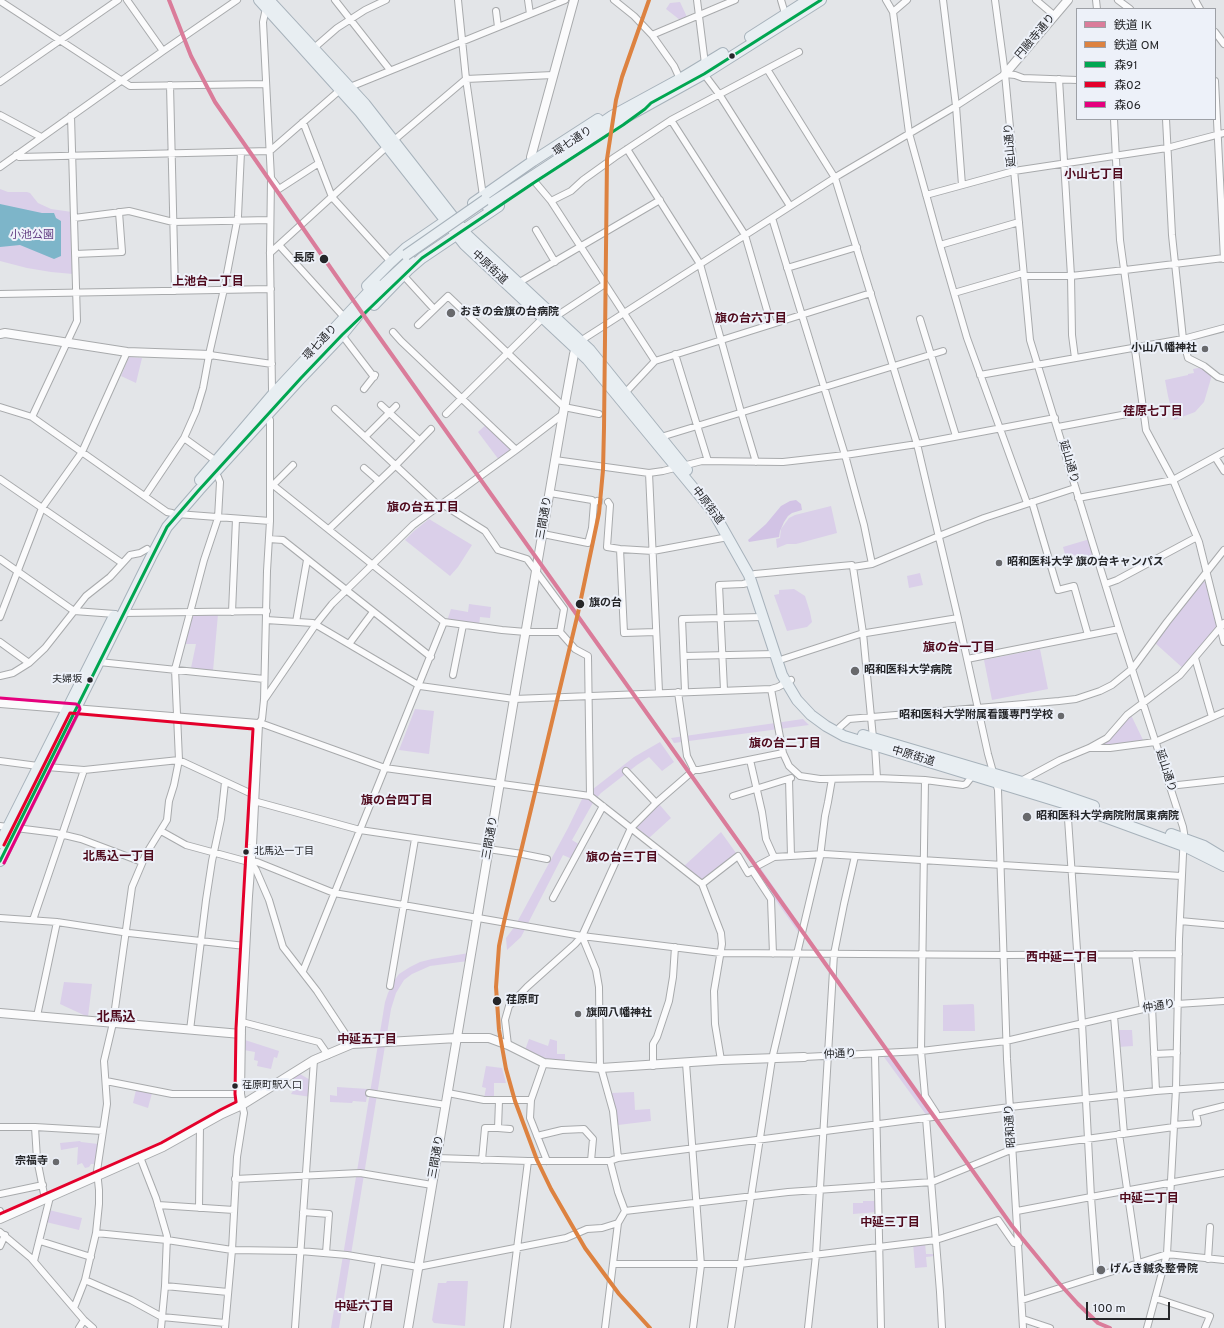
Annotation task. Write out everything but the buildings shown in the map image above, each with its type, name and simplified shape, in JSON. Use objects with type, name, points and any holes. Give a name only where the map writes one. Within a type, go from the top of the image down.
[{"type":"main road","name":"中原街道","points":[[258,0],[270,3],[314,48],[460,232],[478,246],[555,317],[579,345],[587,359],[722,513],[750,562],[762,617],[779,657]]},
{"type":"main road","name":"環七通り","points":[[787,18],[808,0]]},
{"type":"main road","name":"環七通り","points":[[0,843],[43,766],[119,613],[174,514],[216,461],[274,393],[389,270],[485,201],[612,116],[647,102],[787,18],[821,0]]},
{"type":"main road","name":"中原街道","points":[[270,3],[345,88]]},
{"type":"main road","name":"環七通り","points":[[647,102],[680,79],[704,69]]},
{"type":"main road","points":[[342,335],[422,258],[645,110],[647,102],[628,104],[594,120],[533,161],[485,201],[449,219],[406,248],[390,262],[349,306],[344,317]]},
{"type":"main road","name":"中原街道","points":[[460,232],[464,244],[543,318],[597,358],[661,437],[714,513],[753,578],[788,681],[802,707],[824,725],[844,736],[874,742],[995,778],[1184,843],[1204,846],[1224,858]]},
{"type":"main road","name":"環七通り","points":[[71,709],[99,662],[147,548],[164,522],[215,473],[342,335],[381,287],[408,257]]},
{"type":"main road","name":"中原街道","points":[[788,681],[812,708],[827,719],[840,727],[874,742]]},
{"type":"main road","name":"中原街道","points":[[995,778],[1020,781],[1077,799],[1184,843],[1224,866]]},
{"type":"main road","name":"環七通り","points":[[0,860],[8,827]]},
{"type":"street","points":[[0,82],[118,0]]},
{"type":"street","points":[[127,0],[163,51]]},
{"type":"street","points":[[0,167],[40,137],[236,0]]},
{"type":"street","points":[[335,0],[390,70]]},
{"type":"street","points":[[314,48],[337,28],[365,10],[386,0]]},
{"type":"street","points":[[458,0],[466,79],[485,201]]},
{"type":"street","points":[[528,0],[530,14]]},
{"type":"street","points":[[16,155],[19,157],[270,151],[345,88],[565,0]]},
{"type":"street","points":[[533,161],[531,156],[574,0]]},
{"type":"street","points":[[614,0],[634,16],[652,35],[674,66],[680,79]]},
{"type":"street","points":[[697,0],[704,69],[790,206]]},
{"type":"street","points":[[652,35],[735,0]]},
{"type":"street","points":[[781,0],[787,18]]},
{"type":"street","points":[[886,0],[893,11],[909,134],[967,338],[1029,502],[1058,590],[1074,586],[1088,635]]},
{"type":"street","points":[[893,11],[907,0]]},
{"type":"street","points":[[943,0],[956,106],[962,185]]},
{"type":"street","name":"延山通り","points":[[995,0],[1005,74],[1030,340],[1058,426],[1078,498],[1119,629],[1183,827],[1184,843],[1177,1004],[1176,1089],[1167,1254],[1147,1328]]},
{"type":"street","points":[[1036,0],[1055,16]]},
{"type":"street","name":"円融寺通り","points":[[1005,74],[1068,0]]},
{"type":"street","points":[[1118,0],[1129,8]]},
{"type":"street","points":[[0,1],[130,86],[265,84]]},
{"type":"street","points":[[270,3],[263,19],[265,84],[271,178],[270,253],[272,390],[274,393]]},
{"type":"street","points":[[496,11],[498,27]]},
{"type":"street","points":[[1216,33],[1224,44]]},
{"type":"street","points":[[551,201],[570,191],[627,149],[671,120],[799,52]]},
{"type":"street","name":"昭和通り","points":[[767,69],[835,178],[917,444],[998,790],[1006,1041],[1024,1328]]},
{"type":"street","points":[[579,345],[585,338],[790,206],[956,106],[1005,74],[1023,78],[1076,80]]},
{"type":"street","points":[[270,253],[390,144],[466,79],[553,75]]},
{"type":"street","points":[[1059,79],[1071,276],[1072,335],[1076,358]]},
{"type":"street","points":[[170,85],[175,290]]},
{"type":"street","points":[[954,294],[1024,274],[1071,276],[1224,258],[1221,133],[1216,90]]},
{"type":"street","points":[[0,115],[40,137]]},
{"type":"street","points":[[32,417],[77,321],[71,116]]},
{"type":"street","points":[[671,120],[745,235],[771,324]]},
{"type":"street","points":[[1114,120],[1120,240],[1146,430],[1174,480],[1197,537],[1222,625],[1224,642]]},
{"type":"street","points":[[1166,120],[1172,236],[1183,339],[1188,358],[1204,366],[1218,377],[1224,379]]},
{"type":"street","points":[[303,122],[332,196],[390,262]]},
{"type":"street","points":[[926,195],[1014,171],[1167,148],[1221,133]]},
{"type":"street","points":[[627,149],[700,264],[756,462]]},
{"type":"street","points":[[145,496],[184,438],[196,411],[203,388],[237,221],[241,152]]},
{"type":"street","points":[[271,178],[279,189],[319,163]]},
{"type":"street","points":[[535,182],[551,201],[655,362]]},
{"type":"street","points":[[518,283],[660,200]]},
{"type":"street","points":[[74,218],[129,211],[173,222],[270,220]]},
{"type":"street","points":[[75,254],[122,252],[119,212]]},
{"type":"street","points":[[772,218],[845,454],[864,525],[872,564]]},
{"type":"street","points":[[940,245],[1019,222]]},
{"type":"street","points":[[536,230],[555,262]]},
{"type":"street","points":[[279,245],[344,317]]},
{"type":"street","points":[[788,268],[857,247]]},
{"type":"street","points":[[403,275],[434,309]]},
{"type":"street","points":[[555,317],[604,284]]},
{"type":"street","points":[[0,294],[271,288]]},
{"type":"street","points":[[625,393],[655,362],[675,354],[871,293]]},
{"type":"street","points":[[418,325],[448,296],[508,352],[564,411],[600,414]]},
{"type":"street","points":[[446,414],[543,318]]},
{"type":"street","points":[[920,320],[932,354],[956,436]]},
{"type":"street","points":[[980,375],[1183,339],[1224,328]]},
{"type":"street","points":[[393,332],[516,450]]},
{"type":"street","points":[[0,334],[5,333],[127,352],[210,355],[272,364]]},
{"type":"street","points":[[342,335],[375,376],[364,389]]},
{"type":"street","name":"三間通り","points":[[408,1328],[555,460],[574,354],[579,345]]},
{"type":"street","points":[[661,437],[943,351]]},
{"type":"street","points":[[0,617],[42,508],[82,452],[127,352]]},
{"type":"street","points":[[675,354],[708,461]]},
{"type":"street","points":[[381,405],[419,440]]},
{"type":"street","points":[[365,437],[396,406]]},
{"type":"street","points":[[0,407],[32,417],[167,512],[218,518],[270,521]]},
{"type":"street","points":[[335,409],[441,505],[484,531],[498,550],[527,559],[564,609],[560,632]]},
{"type":"street","points":[[264,700],[316,624],[332,604],[413,525],[516,450],[564,411]]},
{"type":"street","points":[[1058,426],[1143,411]]},
{"type":"street","points":[[85,1280],[131,1300],[162,1317],[225,1326],[232,1250],[236,1157],[244,1113],[240,1094],[245,946],[258,724],[262,719],[264,700],[267,571],[272,485],[270,473],[270,420],[267,416]]},
{"type":"street","points":[[555,460],[649,473],[702,461],[783,462],[917,444],[1055,418]]},
{"type":"street","points":[[329,529],[396,465],[431,429]]},
{"type":"street","points":[[184,438],[216,461]]},
{"type":"street","points":[[1078,498],[1174,480],[1224,452]]},
{"type":"street","points":[[1215,457],[1224,471]]},
{"type":"street","points":[[272,485],[293,465]]},
{"type":"street","points":[[364,468],[379,481]]},
{"type":"street","points":[[74,1308],[85,1280],[96,1233],[99,1204],[97,1171],[107,1104],[104,1061],[113,1023],[132,887],[142,862],[168,820],[169,801],[174,785],[178,760],[175,669],[204,560],[218,518],[220,482],[215,473]]},
{"type":"street","points":[[649,473],[659,692]]},
{"type":"street","points":[[0,479],[122,563]]},
{"type":"street","points":[[272,485],[444,622],[526,632],[560,632],[575,649],[588,656],[590,796]]},
{"type":"street","points":[[724,690],[719,585],[743,584],[753,578],[852,565],[853,567],[872,564],[939,536],[1029,502],[1075,488]]},
{"type":"street","points":[[543,534],[588,543],[592,528],[596,502],[550,493]]},
{"type":"street","points":[[608,502],[610,505],[607,547],[653,551],[728,537]]},
{"type":"street","points":[[232,612],[236,519]]},
{"type":"street","points":[[1106,584],[1117,580],[1197,537]]},
{"type":"street","points":[[269,539],[283,540],[431,657]]},
{"type":"street","points":[[0,676],[13,673],[29,663],[45,648],[86,596],[110,577],[130,555],[140,553],[147,548]]},
{"type":"street","points":[[620,549],[624,633],[656,632]]},
{"type":"street","points":[[840,727],[850,719],[1076,699],[1100,692],[1112,685],[1132,668],[1224,550]]},
{"type":"street","points":[[0,559],[74,611],[119,613],[267,611]]},
{"type":"street","points":[[296,622],[307,560]]},
{"type":"street","points":[[853,567],[863,633],[877,778]]},
{"type":"street","points":[[349,644],[374,612]]},
{"type":"street","points":[[694,770],[687,756],[682,692],[684,656],[682,619],[762,617]]},
{"type":"street","points":[[684,656],[722,655],[779,657],[863,633],[958,618]]},
{"type":"street","points":[[266,620],[316,624],[419,685],[514,699],[659,692],[771,689],[788,681]]},
{"type":"street","points":[[303,971],[444,622]]},
{"type":"street","points":[[453,675],[463,625]]},
{"type":"street","points":[[1020,781],[1107,738],[1127,715],[1180,675],[1222,625]]},
{"type":"street","points":[[967,659],[1119,629]]},
{"type":"street","points":[[0,642],[29,663]]},
{"type":"street","points":[[1195,658],[1212,717]]},
{"type":"street","points":[[99,662],[264,679]]},
{"type":"street","points":[[771,689],[783,753],[789,766],[800,776],[808,778],[832,779],[877,778],[925,780],[964,785],[966,784],[970,770]]},
{"type":"street","points":[[0,703],[264,724],[374,764],[384,771],[590,796],[702,884],[721,933],[721,953],[714,991],[715,1024],[721,1060]]},
{"type":"street","points":[[1089,748],[1110,748],[1155,742],[1224,712]]},
{"type":"street","points":[[508,1045],[505,1020],[509,1006],[527,987],[582,936],[631,828],[656,803],[694,770],[783,753]]},
{"type":"street","points":[[0,761],[84,770],[178,760],[225,782],[254,798],[360,830],[547,859]]},
{"type":"street","points":[[750,760],[766,839],[774,857]]},
{"type":"street","points":[[33,920],[81,783],[84,770]]},
{"type":"street","points":[[626,771],[656,803]]},
{"type":"street","points":[[733,796],[800,776]]},
{"type":"street","points":[[789,779],[791,856]]},
{"type":"street","points":[[731,1328],[772,1059],[798,954],[820,854],[832,779]]},
{"type":"street","points":[[925,780],[921,1051],[925,1096],[937,1117]]},
{"type":"street","points":[[1169,786],[1224,780]]},
{"type":"street","points":[[190,1030],[201,941],[214,853],[221,819],[225,782]]},
{"type":"street","points":[[1067,804],[1097,1276]]},
{"type":"street","points":[[553,898],[603,806]]},
{"type":"street","points":[[8,827],[62,834],[81,839],[142,862]]},
{"type":"street","points":[[161,831],[186,845],[251,862],[257,862],[334,893],[582,936],[721,953],[922,955],[1179,954]]},
{"type":"street","points":[[390,986],[415,839]]},
{"type":"street","points":[[759,865],[774,857],[820,854],[1182,876]]},
{"type":"street","points":[[702,884],[738,856],[748,873],[752,870],[771,899],[773,954]]},
{"type":"street","points":[[808,1328],[816,1255],[822,1132],[834,954],[855,856]]},
{"type":"street","points":[[1,1216],[48,1198],[163,1147],[222,1114],[242,1105],[314,1060],[352,1044],[303,971],[283,947],[268,900],[256,870],[251,862]]},
{"type":"street","points":[[0,918],[57,922],[245,946]]},
{"type":"street","points":[[1180,921],[1224,925]]},
{"type":"street","points":[[37,1016],[57,922]]},
{"type":"street","points":[[582,936],[596,970],[599,987],[601,1068],[613,1111],[618,1158]]},
{"type":"street","points":[[653,1066],[654,1044],[669,1001],[673,977],[675,947]]},
{"type":"street","points":[[1136,954],[1143,1009]]},
{"type":"street","name":"仲通り","points":[[352,1044],[457,1038],[489,1038],[508,1045],[544,1063],[601,1068],[653,1066],[721,1060],[772,1059],[921,1051],[1006,1041],[1143,1009],[1177,1004],[1224,1001]]},
{"type":"street","points":[[1152,1008],[1156,1091]]},
{"type":"street","points":[[0,1013],[241,1034]]},
{"type":"street","points":[[1114,1016],[1127,1190],[1138,1264]]},
{"type":"street","points":[[242,1022],[319,1042],[328,1055]]},
{"type":"street","points":[[1154,1054],[1177,1053]]},
{"type":"street","points":[[875,1054],[881,1328]]},
{"type":"street","points":[[295,1328],[314,1060]]},
{"type":"street","points":[[544,1063],[531,1100],[530,1118],[547,1161]]},
{"type":"street","points":[[686,1063],[701,1265],[693,1328]]},
{"type":"street","points":[[106,1081],[172,1094],[240,1094]]},
{"type":"street","points":[[437,1158],[528,1162],[610,1161],[618,1158],[1010,1107],[1176,1089],[1224,1086]]},
{"type":"street","points":[[369,1093],[446,1105]]},
{"type":"street","points":[[448,1093],[484,1100],[531,1100]]},
{"type":"street","points":[[498,1128],[499,1101]]},
{"type":"street","points":[[625,1211],[752,1195],[932,1182],[1013,1149],[1198,1123],[1196,1113],[1224,1106]]},
{"type":"street","points":[[926,1118],[942,1328]]},
{"type":"street","points":[[199,1208],[200,1126]]},
{"type":"street","points":[[0,1127],[35,1127],[103,1131]]},
{"type":"street","points":[[34,1262],[40,1241],[48,1198],[43,1185],[37,1159],[35,1127]]},
{"type":"street","points":[[482,1160],[485,1128],[510,1129]]},
{"type":"street","points":[[537,1136],[562,1130],[584,1129],[593,1139],[591,1161]]},
{"type":"street","points":[[140,1157],[158,1205],[167,1240],[161,1328]]},
{"type":"street","points":[[610,1161],[618,1192],[625,1211]]},
{"type":"street","points":[[507,1328],[528,1162]]},
{"type":"street","points":[[235,1179],[360,1173],[432,1185]]},
{"type":"street","points":[[1017,1212],[1127,1190],[1224,1173]]},
{"type":"street","points":[[0,1194],[43,1185]]},
{"type":"street","points":[[158,1205],[234,1210]]},
{"type":"street","points":[[605,1328],[618,1223],[625,1211]]},
{"type":"street","points":[[303,1212],[329,1214],[326,1253]]},
{"type":"street","points":[[613,1264],[740,1264],[936,1240],[998,1220],[1014,1243],[1019,1243]]},
{"type":"street","points":[[96,1233],[167,1240],[232,1250],[300,1251],[347,1255],[418,1267],[566,1238],[588,1229],[602,1228],[618,1223]]},
{"type":"street","points":[[1208,1259],[1210,1227]]},
{"type":"street","points":[[0,1246],[2,1234]]},
{"type":"street","points":[[2,1234],[34,1262],[84,1320],[93,1328]]},
{"type":"street","points":[[40,1241],[91,1257]]},
{"type":"street","points":[[1022,1300],[1167,1254],[1224,1260]]},
{"type":"street","points":[[367,1328],[379,1260]]},
{"type":"street","points":[[165,1286],[228,1292]]},
{"type":"street","points":[[1155,1298],[1210,1316],[1205,1328]]},
{"type":"street","points":[[1023,1319],[1050,1328]]},
{"type":"street","points":[[79,1328],[84,1320]]},
{"type":"green space","points":[[680,2],[687,17],[680,20],[666,9],[670,3]]},
{"type":"green space","name":"小池公園","points":[[0,189],[8,192],[27,192],[30,193],[38,203],[51,209],[72,212],[73,274],[27,268],[0,261]]},
{"type":"green space","points":[[129,357],[142,358],[136,383],[121,376]]},
{"type":"green space","points":[[1203,367],[1212,375],[1204,402],[1195,412],[1174,420],[1165,380],[1194,373],[1193,369]]},
{"type":"green space","points":[[487,424],[513,449],[499,460],[478,432]]},
{"type":"green space","points":[[831,506],[837,533],[796,544],[787,544],[777,548],[776,539],[780,538],[781,529],[789,518],[795,515]]},
{"type":"green space","points":[[429,519],[472,545],[458,567],[450,576],[405,540]]},
{"type":"green space","points":[[1090,539],[1096,555],[1081,560],[1079,554],[1066,558],[1063,547]]},
{"type":"green space","points":[[920,573],[923,585],[909,588],[907,576]]},
{"type":"green space","points":[[1202,582],[1207,582],[1220,627],[1185,670],[1155,643]]},
{"type":"green space","points":[[794,589],[805,596],[812,622],[807,627],[787,631],[774,595],[779,594],[779,590]]},
{"type":"green space","points":[[469,604],[491,607],[490,618],[480,617],[479,626],[447,621],[451,609],[468,612]]},
{"type":"green space","points":[[218,614],[213,671],[191,668],[196,644],[184,644],[191,615]]},
{"type":"green space","points":[[1040,649],[1048,689],[992,700],[984,660]]},
{"type":"green space","points":[[415,709],[434,711],[429,754],[399,750]]},
{"type":"green space","points":[[1131,715],[1144,742],[1100,747],[1099,745]]},
{"type":"green space","points":[[803,719],[809,725],[674,743],[671,738]]},
{"type":"green space","points":[[660,742],[674,762],[662,771],[649,757],[601,793],[594,801],[572,840],[580,845],[572,859],[563,855],[521,937],[507,950],[506,938],[515,926],[583,797],[586,797],[593,789],[634,757]]},
{"type":"green space","points":[[659,804],[671,818],[649,838],[636,827]]},
{"type":"green space","points":[[721,832],[736,853],[702,882],[683,867]]},
{"type":"green space","points":[[757,863],[801,926],[799,933],[752,867]]},
{"type":"green space","points":[[469,953],[468,961],[430,966],[412,974],[404,980],[396,993],[391,1009],[339,1328],[331,1328],[385,1002],[388,993],[399,974],[420,962]]},
{"type":"green space","points":[[64,982],[92,984],[88,1017],[60,1004]]},
{"type":"green space","points":[[973,1004],[975,1031],[943,1031],[943,1005]]},
{"type":"green space","points":[[1116,1030],[1132,1030],[1133,1046],[1118,1047]]},
{"type":"green space","points":[[529,1039],[548,1046],[550,1039],[557,1041],[557,1054],[565,1054],[565,1062],[544,1060],[547,1049],[544,1059],[525,1050]]},
{"type":"green space","points":[[245,1040],[279,1051],[277,1058],[274,1057],[271,1069],[257,1066],[258,1061],[254,1060],[255,1052],[244,1050]]},
{"type":"green space","points":[[894,1056],[934,1113],[932,1116],[927,1116],[884,1057]]},
{"type":"green space","points":[[486,1066],[502,1068],[506,1083],[494,1083],[494,1098],[484,1098],[486,1088],[482,1087]]},
{"type":"green space","points":[[300,1074],[312,1081],[311,1097],[291,1094],[296,1086],[291,1079]]},
{"type":"green space","points":[[337,1087],[368,1089],[366,1102],[330,1102],[330,1095],[337,1096]]},
{"type":"green space","points":[[136,1090],[152,1093],[148,1108],[133,1103]]},
{"type":"green space","points":[[634,1092],[635,1110],[650,1109],[651,1121],[618,1125],[611,1093]]},
{"type":"green space","points":[[80,1141],[98,1144],[95,1164],[91,1164],[89,1167],[85,1168],[82,1163],[77,1165],[78,1147],[61,1150],[60,1143]]},
{"type":"green space","points":[[863,1201],[877,1201],[878,1212],[853,1214],[853,1203],[863,1203]]},
{"type":"green space","points":[[49,1210],[82,1218],[79,1230],[46,1222]]},
{"type":"green space","points":[[925,1242],[926,1254],[935,1254],[935,1256],[926,1257],[927,1267],[915,1268],[913,1243]]},
{"type":"green space","points":[[447,1281],[468,1281],[465,1326],[434,1323],[432,1320],[438,1283],[446,1283]]},
{"type":"shaded area","points":[[796,500],[801,504],[802,510],[788,516],[780,531],[779,537],[749,542],[748,540],[766,524],[781,506],[790,501]]},
{"type":"water","points":[[0,204],[42,213],[54,213],[56,218],[61,221],[61,256],[54,259],[20,245],[0,247]]},
{"type":"tunnel","points":[[597,501],[608,502]]},
{"type":"rail line","name":"IK","points":[[169,0],[191,56],[215,102],[367,320],[1012,1226],[1078,1304],[1098,1323],[1110,1328]]},
{"type":"rail line","name":"OM","points":[[649,0],[622,77],[616,100],[607,159],[604,428],[603,470],[599,513],[578,613],[504,922],[499,946],[496,987],[499,1030],[506,1069],[515,1101],[537,1160],[551,1189],[585,1248],[619,1294],[650,1328]]},
{"type":"transit line","name":"森91","points":[[0,861],[167,527],[301,378],[342,335],[422,258],[623,125],[651,103],[704,74],[821,0]]},
{"type":"transit line","name":"森06","points":[[0,698],[76,704],[80,709],[4,863]]},
{"type":"transit line","name":"森02","points":[[0,1214],[161,1143],[236,1102],[236,1028],[253,729],[70,713],[4,845]]},
{"type":"place","name":"長原","points":[[324,259]]},
{"type":"place","name":"おきの会旗の台病院","points":[[451,313]]},
{"type":"place","name":"小山八幡神社","points":[[1205,349]]},
{"type":"place","name":"昭和医科大学 旗の台キャンパス","points":[[999,563]]},
{"type":"place","name":"旗の台","points":[[580,604]]},
{"type":"place","name":"昭和医科大学病院","points":[[855,671]]},
{"type":"place","name":"夫婦坂","points":[[90,680]]},
{"type":"place","name":"昭和医科大学附属看護専門学校","points":[[1061,716]]},
{"type":"place","name":"昭和医科大学病院附属東病院","points":[[1027,817]]},
{"type":"place","name":"北馬込一丁目","points":[[246,852]]},
{"type":"place","name":"荏原町","points":[[497,1001]]},
{"type":"place","name":"旗岡八幡神社","points":[[578,1014]]},
{"type":"place","name":"荏原町駅入口","points":[[235,1086]]},
{"type":"place","name":"宗福寺","points":[[56,1162]]},
{"type":"place","name":"げんき鍼灸整骨院","points":[[1101,1270]]},
{"type":"district","name":"小山七丁目","points":[[1094,176]]},
{"type":"district","name":"上池台一丁目","points":[[208,283]]},
{"type":"district","name":"旗の台六丁目","points":[[751,320]]},
{"type":"district","name":"荏原七丁目","points":[[1153,413]]},
{"type":"district","name":"旗の台五丁目","points":[[423,509]]},
{"type":"district","name":"旗の台一丁目","points":[[959,649]]},
{"type":"district","name":"旗の台二丁目","points":[[785,745]]},
{"type":"district","name":"旗の台四丁目","points":[[397,802]]},
{"type":"district","name":"北馬込一丁目","points":[[119,858]]},
{"type":"district","name":"旗の台三丁目","points":[[622,859]]},
{"type":"district","name":"西中延二丁目","points":[[1062,959]]},
{"type":"district","name":"北馬込","points":[[116,1018]]},
{"type":"district","name":"中延五丁目","points":[[367,1041]]},
{"type":"district","name":"中延二丁目","points":[[1149,1200]]},
{"type":"district","name":"中延三丁目","points":[[890,1224]]},
{"type":"district","name":"中延六丁目","points":[[364,1308]]}]
